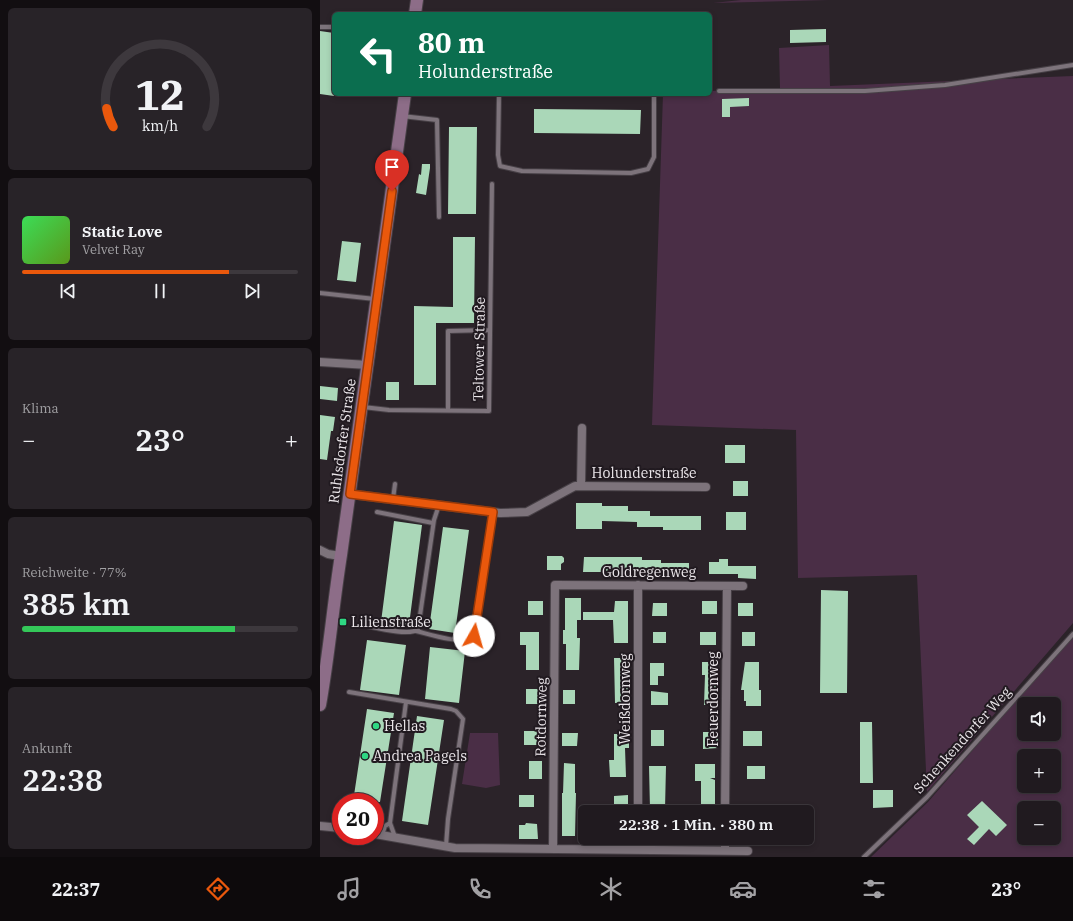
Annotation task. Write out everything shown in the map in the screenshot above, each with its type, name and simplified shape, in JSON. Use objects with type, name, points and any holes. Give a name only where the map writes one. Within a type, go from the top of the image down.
[{"type":"main road","points":[[415,12],[417,0]]},
{"type":"main road","name":"Ruhlsdorfer Straße","points":[[320,705],[340,556],[363,407],[405,96]]},
{"type":"street","points":[[320,362],[368,365]]},
{"type":"street","name":"Holunderstraße","points":[[582,428],[582,486]]},
{"type":"street","name":"Holunderstraße","points":[[350,494],[493,512],[527,512],[575,486],[706,487]]},
{"type":"street","points":[[320,550],[328,554],[340,556]]},
{"type":"street","name":"Goldregenweg","points":[[555,585],[743,586]]},
{"type":"street","name":"Rotdornweg","points":[[553,849],[555,585]]},
{"type":"street","name":"Weißdornweg","points":[[638,585],[638,805]]},
{"type":"street","name":"Feuerdornweg","points":[[725,805],[727,586]]},
{"type":"street","points":[[320,826],[332,827]]},
{"type":"street","points":[[384,835],[446,847],[468,853],[553,849],[748,851]]},
{"type":"street","points":[[725,845],[725,850]]},
{"type":"lane","points":[[320,27],[332,27]]},
{"type":"lane","points":[[719,91],[865,91],[945,85],[1073,65]]},
{"type":"lane","points":[[499,96],[498,155],[500,166],[522,171],[631,173],[648,169],[654,157],[654,96]]},
{"type":"lane","points":[[402,116],[437,120],[439,217]]},
{"type":"lane","name":"Teltower Straße","points":[[363,407],[389,410],[489,411],[492,184]]},
{"type":"lane","points":[[320,292],[377,299]]},
{"type":"lane","points":[[448,410],[448,331],[490,330]]},
{"type":"lane","points":[[393,499],[395,484]]},
{"type":"lane","points":[[416,632],[418,630],[433,523],[439,505]]},
{"type":"lane","points":[[377,512],[433,523]]},
{"type":"lane","points":[[362,625],[407,633],[416,632],[454,639],[472,640],[474,636],[493,512]]},
{"type":"lane","name":"Schenkendorfer Weg","points":[[864,857],[927,797],[1073,634]]},
{"type":"lane","points":[[349,692],[451,709],[456,711],[463,719],[448,819],[446,847]]},
{"type":"lane","points":[[395,837],[390,823],[406,702]]},
{"type":"lane","points":[[384,828],[390,823]]},
{"type":"shaded area","points":[[741,0],[829,0],[713,3]]},
{"type":"shaded area","points":[[829,45],[830,86],[1073,76],[1073,623],[927,792],[917,575],[798,578],[796,430],[652,425],[663,96],[712,96],[712,91],[780,88],[779,48]]},
{"type":"shaded area","points":[[1073,634],[1073,857],[871,857],[928,802],[1017,699],[1017,741],[1061,741],[1061,697],[1019,697]]},
{"type":"shaded area","points":[[470,733],[498,733],[500,785],[486,788],[462,784]]},
{"type":"building","points":[[826,29],[826,42],[790,43],[790,30]]},
{"type":"building","points":[[320,31],[332,33],[332,96],[320,94]]},
{"type":"building","points":[[749,98],[749,106],[730,107],[730,117],[722,117],[722,99]]},
{"type":"building","points":[[534,109],[641,110],[640,134],[534,133]]},
{"type":"building","points":[[449,127],[477,127],[476,214],[448,214]]},
{"type":"building","points":[[422,164],[430,164],[426,195],[416,193],[419,174],[421,175]]},
{"type":"building","points":[[453,237],[475,237],[474,323],[436,323],[436,385],[414,385],[414,306],[453,307]]},
{"type":"building","points":[[342,241],[361,243],[356,282],[337,280]]},
{"type":"building","points":[[386,382],[399,382],[399,400],[386,400]]},
{"type":"building","points":[[320,386],[338,388],[337,401],[320,399]]},
{"type":"building","points":[[320,415],[335,417],[333,431],[331,431],[327,460],[320,459]]},
{"type":"building","points":[[725,445],[745,445],[745,463],[725,463]]},
{"type":"building","points":[[733,481],[748,481],[748,496],[733,496]]},
{"type":"building","points":[[576,503],[602,503],[602,506],[628,506],[628,511],[650,511],[650,516],[701,516],[701,530],[663,530],[663,527],[637,527],[637,522],[602,521],[602,529],[576,529]]},
{"type":"building","points":[[726,512],[746,512],[746,530],[726,530]]},
{"type":"building","points":[[394,521],[422,525],[409,625],[381,622]]},
{"type":"building","points":[[443,527],[469,530],[455,633],[429,629]]},
{"type":"building","points":[[547,556],[562,556],[564,558],[564,562],[561,564],[561,570],[547,570]]},
{"type":"building","points":[[584,557],[642,557],[642,560],[661,560],[661,563],[689,563],[689,574],[647,573],[647,568],[625,569],[620,570],[620,572],[583,572]]},
{"type":"building","points":[[719,559],[728,559],[728,566],[756,566],[756,579],[738,578],[738,574],[709,574],[709,562],[719,562]]},
{"type":"building","points":[[821,590],[848,591],[847,693],[820,693]]},
{"type":"building","points":[[565,598],[581,598],[581,620],[577,620],[577,638],[580,638],[579,670],[566,670],[566,644],[563,644],[563,630],[565,630]]},
{"type":"building","points":[[528,601],[543,601],[543,615],[528,615]]},
{"type":"building","points":[[615,601],[628,601],[628,643],[614,643],[613,620],[583,620],[583,612],[614,612]]},
{"type":"building","points":[[702,601],[717,601],[717,614],[702,614]]},
{"type":"building","points":[[653,603],[667,603],[667,616],[652,616]]},
{"type":"building","points":[[738,603],[753,603],[753,616],[738,616]]},
{"type":"building","points":[[520,632],[539,632],[539,670],[526,670],[526,645],[520,645]]},
{"type":"building","points":[[653,632],[666,632],[666,643],[653,643]]},
{"type":"building","points":[[700,632],[716,632],[716,645],[700,645]]},
{"type":"building","points":[[742,632],[755,632],[755,646],[742,646]]},
{"type":"building","points":[[367,640],[406,645],[399,695],[360,690]]},
{"type":"building","points":[[430,647],[465,651],[459,703],[425,699]]},
{"type":"building","points":[[614,658],[628,658],[629,703],[615,703]]},
{"type":"building","points":[[702,662],[716,662],[716,705],[704,705],[705,675],[702,675]]},
{"type":"building","points":[[745,662],[759,662],[759,690],[761,690],[761,706],[746,706],[746,701],[744,701],[744,690],[741,690]]},
{"type":"building","points":[[650,663],[664,663],[664,676],[658,676],[658,685],[650,685]]},
{"type":"building","points":[[526,689],[539,689],[539,704],[526,704]]},
{"type":"building","points":[[563,690],[575,690],[575,704],[563,704]]},
{"type":"building","points":[[651,691],[668,693],[668,705],[651,705]]},
{"type":"building","points":[[367,709],[394,713],[381,793],[354,793]]},
{"type":"building","points":[[417,716],[444,720],[428,825],[402,821]]},
{"type":"building","points":[[860,722],[872,722],[873,783],[860,783]]},
{"type":"building","points":[[651,730],[664,730],[664,746],[651,746]]},
{"type":"building","points":[[524,731],[542,731],[542,745],[524,745]]},
{"type":"building","points":[[743,731],[762,731],[762,746],[743,746]]},
{"type":"building","points":[[703,732],[718,732],[718,748],[703,749]]},
{"type":"building","points":[[562,733],[578,733],[577,746],[562,746]]},
{"type":"building","points":[[614,734],[629,734],[629,748],[625,748],[626,777],[610,777],[609,760],[614,760]]},
{"type":"building","points":[[529,761],[542,761],[542,779],[529,779]]},
{"type":"building","points":[[564,763],[575,764],[575,836],[562,836]]},
{"type":"building","points":[[695,764],[715,764],[715,778],[710,778],[715,780],[715,805],[701,805],[701,781],[695,781]]},
{"type":"building","points":[[649,766],[666,766],[665,805],[650,805]]},
{"type":"building","points":[[747,766],[765,766],[765,779],[747,779]]},
{"type":"building","points":[[873,790],[893,790],[893,807],[873,808]]},
{"type":"building","points":[[519,795],[534,795],[534,807],[519,807]]},
{"type":"building","points":[[628,795],[628,805],[614,805],[614,796]]},
{"type":"building","points":[[982,801],[1007,825],[996,836],[989,829],[974,845],[967,839],[979,827],[967,815]]},
{"type":"building","points":[[526,823],[537,824],[538,839],[519,839],[519,825],[525,825]]},
{"type":"place","name":"Lilienstraße","points":[[343,622]]},
{"type":"place","name":"Hellas","points":[[376,726]]},
{"type":"place","name":"Andrea Pagels","points":[[365,756]]},
{"type":"route","points":[[392,191],[350,494],[493,512],[474,636]]}]
